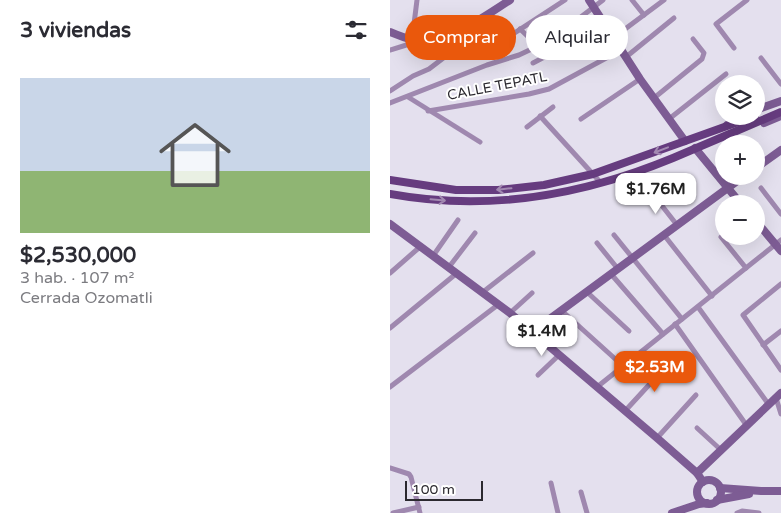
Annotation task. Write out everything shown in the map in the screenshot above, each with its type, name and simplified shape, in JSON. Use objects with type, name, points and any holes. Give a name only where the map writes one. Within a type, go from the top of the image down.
[{"type":"main road","points":[[765,114],[781,107]]},
{"type":"main road","points":[[765,116],[781,112]]},
{"type":"main road","points":[[390,194],[443,201],[502,201],[549,196],[601,184],[672,159],[738,125]]},
{"type":"main road","points":[[390,180],[456,190],[498,190],[544,185],[593,174],[685,141],[725,131]]},
{"type":"street","points":[[415,15],[417,0]]},
{"type":"street","points":[[487,15],[510,0]]},
{"type":"street","points":[[516,32],[565,0]]},
{"type":"street","points":[[589,0],[599,15]]},
{"type":"street","points":[[584,15],[603,0]]},
{"type":"street","points":[[632,0],[644,15]]},
{"type":"street","points":[[628,27],[664,0]]},
{"type":"street","points":[[734,48],[716,24],[747,0]]},
{"type":"street","name":"CALLE TEPATL","points":[[628,50],[674,18]]},
{"type":"street","points":[[520,29],[526,35]]},
{"type":"street","points":[[390,32],[405,37]]},
{"type":"street","points":[[654,98],[704,56],[704,53],[693,39]]},
{"type":"street","points":[[390,50],[405,46]]},
{"type":"street","points":[[390,103],[526,52]]},
{"type":"street","points":[[761,58],[781,84]]},
{"type":"street","points":[[390,91],[440,60]]},
{"type":"street","points":[[533,63],[539,60]]},
{"type":"street","name":"CALLE TEPATL","points":[[428,111],[549,89],[609,60]]},
{"type":"street","points":[[628,60],[685,141]]},
{"type":"street","points":[[669,119],[726,74]]},
{"type":"street","points":[[581,119],[640,79]]},
{"type":"street","name":"CALLE TEPATL","points":[[408,97],[480,142]]},
{"type":"street","points":[[765,107],[781,101]]},
{"type":"street","points":[[527,127],[553,107]]},
{"type":"street","points":[[540,116],[601,184]]},
{"type":"street","points":[[725,131],[750,129],[781,116]]},
{"type":"street","points":[[725,131],[731,125]]},
{"type":"street","points":[[695,148],[734,195]]},
{"type":"street","points":[[765,162],[781,150]]},
{"type":"street","points":[[532,332],[732,185]]},
{"type":"street","points":[[761,188],[781,214]]},
{"type":"street","points":[[652,193],[677,225]]},
{"type":"street","points":[[433,256],[458,220]]},
{"type":"street","points":[[390,224],[510,313],[697,473],[703,482]]},
{"type":"street","points":[[765,230],[778,242],[781,251]]},
{"type":"street","points":[[448,267],[475,233]]},
{"type":"street","points":[[614,235],[682,319]]},
{"type":"street","points":[[664,235],[712,296]]},
{"type":"street","points":[[597,387],[778,242]]},
{"type":"street","points":[[597,244],[614,271],[663,334]]},
{"type":"street","points":[[727,245],[746,268]]},
{"type":"street","points":[[390,273],[420,246]]},
{"type":"street","points":[[483,292],[533,254]]},
{"type":"street","points":[[390,328],[457,273]]},
{"type":"street","points":[[781,284],[743,315],[781,370]]},
{"type":"street","points":[[510,313],[532,292]]},
{"type":"street","points":[[587,292],[629,331]]},
{"type":"street","points":[[390,387],[499,304]]},
{"type":"street","points":[[698,307],[768,405]]},
{"type":"street","points":[[561,310],[623,366]]},
{"type":"street","points":[[676,324],[748,426]]},
{"type":"street","points":[[763,345],[781,331]]},
{"type":"street","points":[[538,375],[559,355]]},
{"type":"street","points":[[625,411],[670,362]]},
{"type":"street","points":[[657,438],[696,395]]},
{"type":"street","points":[[697,473],[779,396]]},
{"type":"street","points":[[779,396],[781,414]]},
{"type":"street","points":[[697,428],[721,450]]},
{"type":"street","points":[[390,468],[408,474],[411,477],[420,513]]},
{"type":"street","points":[[684,509],[694,500],[697,490],[707,480],[715,482],[720,488],[721,492],[717,500]]},
{"type":"street","points":[[551,482],[558,513]]},
{"type":"street","points":[[720,488],[781,491]]},
{"type":"street","points":[[697,490],[700,499],[707,504]]},
{"type":"street","points":[[672,513],[699,504],[707,504],[717,500],[761,491]]},
{"type":"street","points":[[581,492],[587,513]]},
{"type":"street","points":[[393,513],[419,507]]},
{"type":"street","points":[[737,513],[742,511],[759,513]]}]
